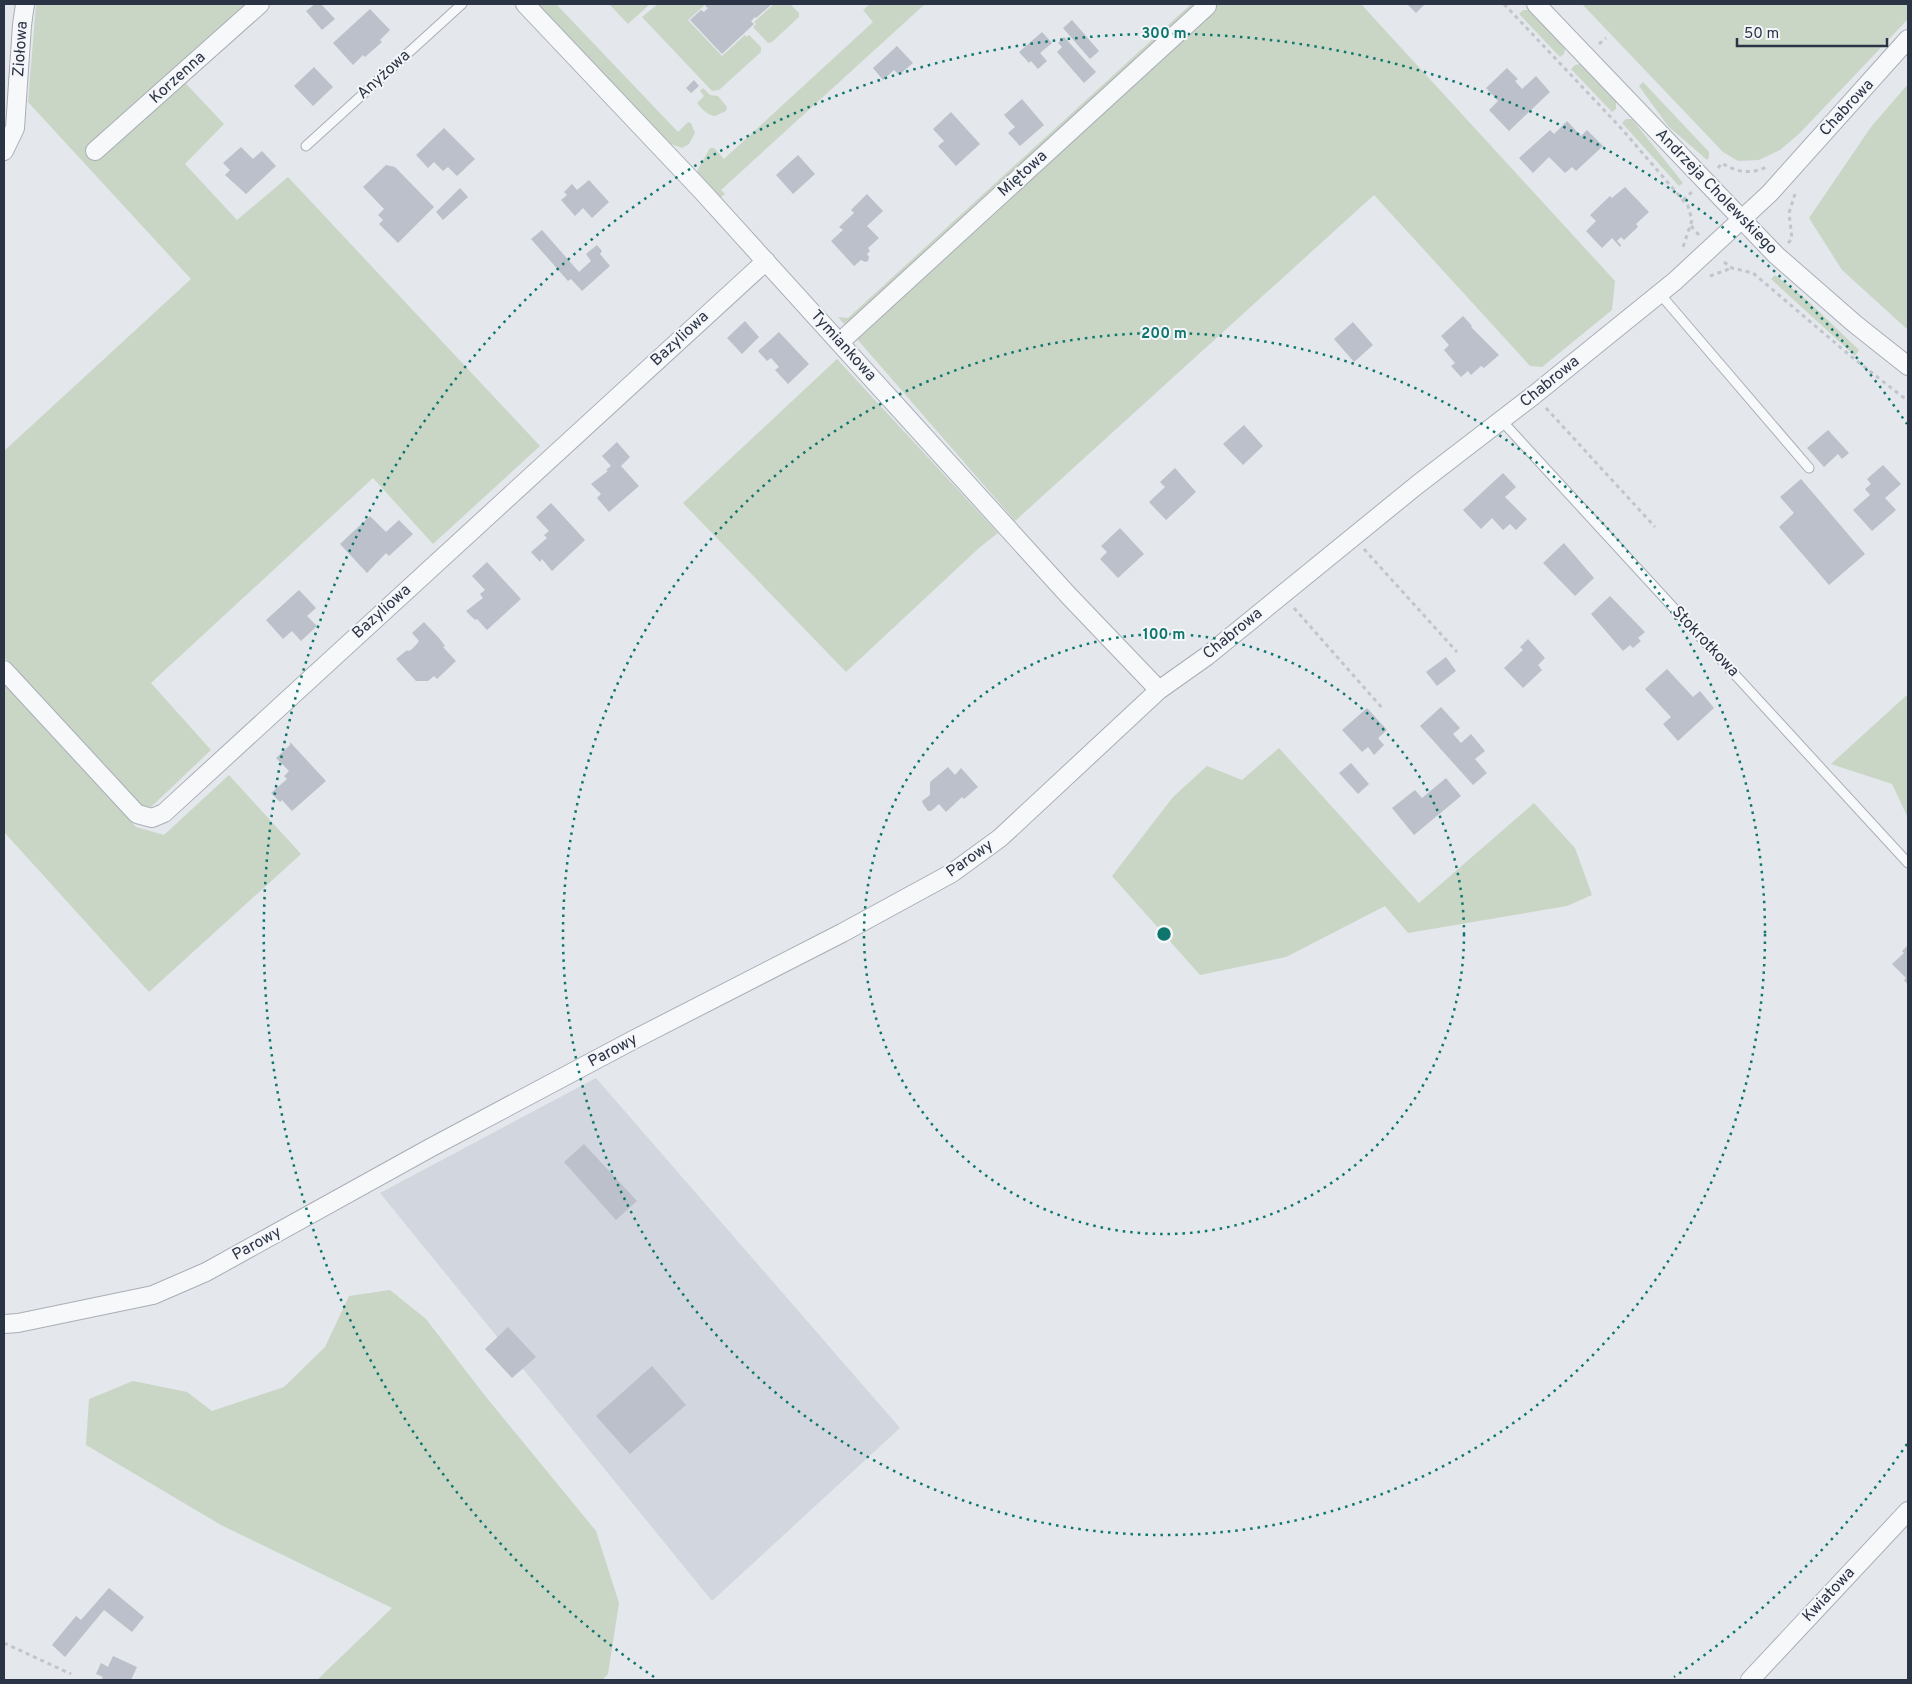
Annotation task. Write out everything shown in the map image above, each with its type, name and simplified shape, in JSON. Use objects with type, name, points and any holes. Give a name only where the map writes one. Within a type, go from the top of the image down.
[{"type":"street","name":"Ziołowa","points":[[4,151],[15,128],[25,4]]},
{"type":"street","name":"Korzenna","points":[[95,151],[260,4]]},
{"type":"street","name":"Tymiankowa","points":[[524,4],[680,167],[1069,596],[1159,690]]},
{"type":"street","name":"Andrzeja Cholewskiego","points":[[1536,4],[1776,255],[1855,324],[1908,366]]},
{"type":"street","name":"Miętowa","points":[[840,342],[1207,6]]},
{"type":"street","name":"Chabrowa","points":[[1159,690],[1207,656],[1417,485],[1534,395],[1660,294],[1770,193],[1908,39]]},
{"type":"street","name":"Bazyliowa","points":[[4,670],[137,814],[152,818],[164,813],[766,261]]},
{"type":"street","name":"Parowy","points":[[11,1324],[153,1295],[206,1272],[430,1148],[633,1040],[842,934],[952,873],[1000,838],[1159,690]]},
{"type":"street","name":"Kwiatowa","points":[[1750,1680],[1908,1511]]},
{"type":"lane","name":"Anyżowa","points":[[306,146],[462,4]]},
{"type":"lane","points":[[1660,294],[1809,468]]},
{"type":"lane","name":"Stokrotkowa","points":[[1501,420],[1908,863]]},
{"type":"path","points":[[1504,4],[1621,128],[1683,200],[1691,212],[1691,226],[1700,236]]},
{"type":"path","points":[[1716,169],[1722,163],[1736,170],[1749,172]]},
{"type":"path","points":[[1683,200],[1692,192]]},
{"type":"path","points":[[1787,243],[1792,238],[1789,213]]},
{"type":"path","points":[[1724,262],[1732,268],[1749,271],[1757,276],[1853,358],[1908,400]]},
{"type":"path","points":[[1757,276],[1761,271]]},
{"type":"path","points":[[1534,395],[1655,527]]},
{"type":"path","points":[[1354,538],[1457,652]]},
{"type":"path","points":[[1282,595],[1383,709]]},
{"type":"path","points":[[4,1643],[71,1674]]},
{"type":"shaded area","points":[[596,1078],[900,1428],[712,1601],[380,1193]]},
{"type":"green space","points":[[36,4],[251,4],[175,72],[224,124],[185,164],[237,220],[288,177],[540,446],[433,544],[373,478],[151,683],[211,750],[151,807],[135,804],[4,657],[4,451],[191,279],[28,102]]},
{"type":"green space","points":[[536,4],[556,4],[678,132],[688,122],[691,123],[695,133],[689,144],[682,148],[671,144]]},
{"type":"green space","points":[[609,4],[624,5],[650,4],[628,24]]},
{"type":"green space","points":[[658,4],[706,4],[688,20],[722,56],[745,35],[747,37],[749,35],[761,47],[761,52],[719,90],[712,91],[642,17]]},
{"type":"green space","points":[[774,4],[790,4],[799,13],[799,17],[772,42],[768,43],[753,27],[756,24],[754,22]]},
{"type":"green space","points":[[870,4],[925,4],[721,190],[725,194],[720,198],[697,173],[710,148],[714,148],[724,159],[873,22],[863,10]]},
{"type":"green space","points":[[1191,4],[1361,4],[1615,281],[1612,310],[1542,367],[1530,366],[1374,195],[1015,521],[838,317],[848,318]]},
{"type":"green space","points":[[1582,4],[1908,4],[1908,19],[1800,133],[1780,150],[1759,160],[1738,161],[1723,152]]},
{"type":"green space","points":[[1523,10],[1529,10],[1565,48],[1564,54],[1560,57],[1519,14]]},
{"type":"green space","points":[[1580,64],[1616,102],[1616,109],[1612,112],[1571,69],[1575,65]]},
{"type":"green space","points":[[1643,82],[1709,152],[1707,160],[1668,126],[1639,86]]},
{"type":"green space","points":[[1908,84],[1908,330],[1842,270],[1809,218],[1871,127]]},
{"type":"green space","points":[[703,88],[710,95],[718,96],[727,107],[726,111],[715,116],[697,103],[704,96],[700,91]]},
{"type":"green space","points":[[1626,119],[1632,119],[1683,183],[1679,186],[1622,123]]},
{"type":"green space","points":[[1775,275],[1808,301],[1859,350],[1855,356],[1771,279]]},
{"type":"green space","points":[[837,359],[998,533],[979,548],[846,672],[683,503]]},
{"type":"green space","points":[[4,681],[136,827],[164,835],[229,775],[301,854],[149,992],[4,832]]},
{"type":"green space","points":[[1908,694],[1908,818],[1892,784],[1831,764]]},
{"type":"green space","points":[[1279,748],[1419,903],[1534,803],[1575,848],[1592,895],[1567,906],[1408,933],[1385,906],[1286,957],[1200,975],[1112,876],[1173,797],[1207,766],[1242,780]]},
{"type":"green space","points":[[390,1290],[426,1319],[486,1397],[596,1531],[619,1603],[608,1674],[602,1680],[317,1680],[392,1608],[221,1525],[86,1445],[89,1399],[133,1381],[187,1392],[212,1411],[284,1387],[325,1347],[349,1296]]},
{"type":"building","points":[[315,4],[321,4],[335,19],[322,30],[306,11]]},
{"type":"building","points":[[708,4],[772,4],[751,21],[754,24],[722,54],[690,20],[701,10],[704,12],[708,8],[705,6]]},
{"type":"building","points":[[1407,4],[1425,4],[1416,13]]},
{"type":"building","points":[[370,9],[390,30],[380,40],[382,42],[365,57],[363,55],[353,65],[333,43]]},
{"type":"building","points":[[1072,20],[1099,51],[1090,59],[1063,28]]},
{"type":"building","points":[[1042,32],[1052,43],[1040,53],[1047,61],[1038,69],[1031,61],[1029,63],[1019,52]]},
{"type":"building","points":[[1064,37],[1096,72],[1084,83],[1057,52],[1062,47],[1058,43]]},
{"type":"building","points":[[897,46],[913,63],[899,75],[894,70],[883,80],[873,68]]},
{"type":"building","points":[[314,67],[333,87],[313,106],[294,86]]},
{"type":"building","points":[[1507,68],[1518,79],[1515,81],[1522,89],[1536,76],[1550,92],[1509,131],[1489,110],[1498,101],[1486,88]]},
{"type":"building","points":[[694,80],[699,86],[691,93],[686,88]]},
{"type":"building","points":[[1022,99],[1044,125],[1020,146],[1008,133],[1015,127],[1004,115]]},
{"type":"building","points":[[951,112],[980,144],[956,166],[938,146],[944,141],[933,129]]},
{"type":"building","points":[[1567,121],[1581,136],[1587,130],[1603,146],[1576,171],[1572,167],[1565,173],[1549,157],[1533,173],[1519,158],[1550,130],[1554,134]]},
{"type":"building","points":[[444,128],[475,159],[457,176],[448,167],[443,171],[434,162],[428,168],[416,155]]},
{"type":"building","points":[[241,147],[253,159],[262,151],[276,166],[246,194],[225,175],[230,170],[223,163]]},
{"type":"building","points":[[798,155],[815,174],[793,194],[776,175]]},
{"type":"building","points":[[386,165],[395,167],[434,207],[398,243],[379,224],[383,220],[378,215],[384,209],[363,187]]},
{"type":"building","points":[[589,180],[609,202],[592,218],[583,208],[575,216],[561,200],[567,195],[564,192],[572,184],[577,190]]},
{"type":"building","points":[[1625,187],[1649,212],[1636,224],[1638,227],[1624,240],[1621,237],[1617,241],[1621,245],[1620,247],[1612,238],[1602,248],[1586,231],[1596,221],[1590,215],[1610,196],[1612,198]]},
{"type":"building","points":[[460,188],[468,197],[443,220],[436,212]]},
{"type":"building","points":[[867,194],[883,211],[867,226],[879,238],[868,248],[870,251],[867,254],[869,257],[868,261],[861,260],[854,266],[831,241],[843,230],[839,227],[854,213],[851,210]]},
{"type":"building","points":[[542,230],[579,272],[591,261],[586,254],[597,245],[602,251],[600,254],[610,266],[582,291],[571,279],[568,281],[531,239]]},
{"type":"building","points":[[1463,316],[1471,327],[1499,355],[1484,368],[1481,366],[1471,375],[1468,371],[1461,377],[1451,366],[1455,363],[1444,350],[1449,345],[1441,336]]},
{"type":"building","points":[[745,321],[759,337],[742,354],[727,338]]},
{"type":"building","points":[[1353,322],[1373,345],[1354,362],[1334,339]]},
{"type":"building","points":[[779,332],[809,364],[788,384],[775,370],[779,367],[771,358],[767,361],[758,351]]},
{"type":"building","points":[[1244,425],[1263,446],[1243,465],[1223,444]]},
{"type":"building","points":[[1828,430],[1849,453],[1842,459],[1838,454],[1824,467],[1807,448]]},
{"type":"building","points":[[617,442],[630,457],[621,466],[639,486],[609,512],[597,498],[601,494],[591,484],[608,471],[606,470],[611,466],[602,456]]},
{"type":"building","points":[[1883,465],[1901,484],[1885,498],[1896,510],[1872,531],[1853,510],[1870,495],[1865,489],[1871,484],[1867,479]]},
{"type":"building","points":[[1175,468],[1196,492],[1166,520],[1149,502],[1165,487],[1160,482]]},
{"type":"building","points":[[1503,473],[1516,487],[1505,497],[1527,519],[1516,530],[1510,524],[1503,530],[1492,518],[1481,529],[1463,510]]},
{"type":"building","points":[[1801,479],[1865,554],[1829,585],[1779,527],[1794,513],[1780,497]]},
{"type":"building","points":[[551,503],[585,540],[552,571],[542,559],[540,562],[531,552],[547,538],[544,535],[549,531],[536,517]]},
{"type":"building","points":[[370,516],[386,532],[399,520],[413,534],[389,556],[386,553],[367,573],[340,544]]},
{"type":"building","points":[[1120,528],[1144,554],[1118,578],[1100,559],[1107,552],[1101,546]]},
{"type":"building","points":[[1564,543],[1594,578],[1575,596],[1543,563]]},
{"type":"building","points":[[487,562],[521,599],[487,630],[466,611],[483,598],[480,594],[485,590],[472,576]]},
{"type":"building","points":[[299,590],[316,608],[307,616],[317,626],[301,641],[292,631],[283,639],[266,620]]},
{"type":"building","points":[[1610,596],[1645,632],[1638,638],[1641,641],[1633,648],[1630,645],[1623,651],[1591,614]]},
{"type":"building","points":[[424,622],[456,661],[437,679],[434,676],[428,681],[416,681],[396,659],[416,645],[419,641],[412,633]]},
{"type":"building","points":[[1528,639],[1545,658],[1538,665],[1542,670],[1523,688],[1504,668],[1523,650],[1520,647]]},
{"type":"building","points":[[1446,657],[1456,671],[1437,686],[1426,672]]},
{"type":"building","points":[[1667,669],[1693,697],[1700,691],[1714,708],[1678,741],[1663,724],[1671,717],[1645,689]]},
{"type":"building","points":[[1441,707],[1460,728],[1453,734],[1461,743],[1471,734],[1485,751],[1475,759],[1487,773],[1473,785],[1420,726]]},
{"type":"building","points":[[1367,708],[1387,730],[1378,738],[1384,745],[1374,755],[1368,747],[1362,752],[1342,730]]},
{"type":"building","points":[[290,742],[326,781],[292,811],[282,800],[280,802],[271,793],[287,779],[284,776],[289,771],[276,758],[290,745]]},
{"type":"building","points":[[1351,763],[1369,784],[1358,794],[1339,773]]},
{"type":"building","points":[[948,767],[955,775],[961,768],[978,787],[964,799],[962,797],[946,812],[939,804],[931,811],[928,811],[922,801],[930,795],[930,782]]},
{"type":"building","points":[[1446,778],[1461,796],[1414,835],[1392,808],[1415,790],[1422,798]]},
{"type":"building","points":[[1908,945],[1908,985],[1904,980],[1906,978],[1892,964],[1904,953],[1902,951]]},
{"type":"building","points":[[584,1144],[637,1201],[616,1220],[564,1162]]},
{"type":"building","points":[[508,1327],[536,1357],[512,1378],[485,1349]]},
{"type":"building","points":[[652,1366],[686,1405],[630,1454],[596,1416]]},
{"type":"building","points":[[109,1588],[144,1617],[132,1632],[104,1610],[65,1657],[52,1645],[76,1616],[81,1620]]},
{"type":"building","points":[[113,1656],[137,1667],[131,1680],[101,1680],[103,1677],[96,1674],[101,1663],[108,1667]]}]
